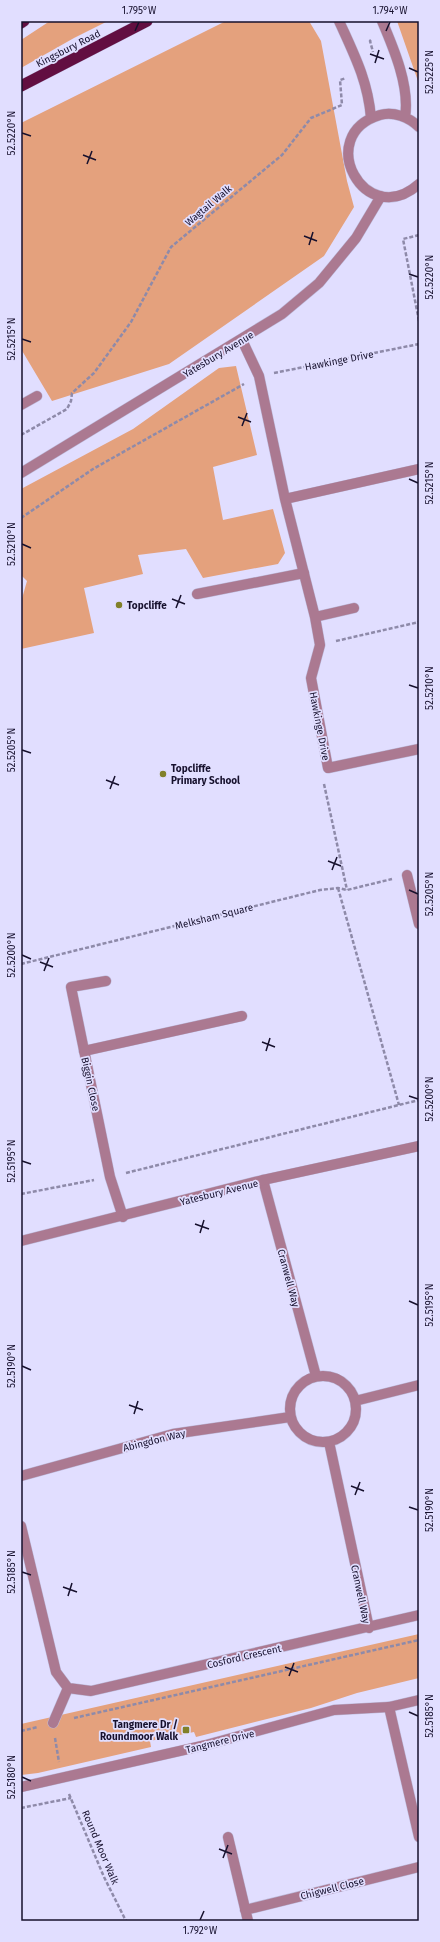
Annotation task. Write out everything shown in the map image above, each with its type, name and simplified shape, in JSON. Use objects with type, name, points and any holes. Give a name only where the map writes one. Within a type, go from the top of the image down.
[{"type":"highway","name":"Kingsbury Road","points":[[21,86],[147,21]]},
{"type":"street","points":[[339,21],[362,71],[370,101],[371,118]]},
{"type":"street","points":[[384,26],[406,91],[407,104],[405,117]]},
{"type":"street","points":[[417,188],[402,195],[381,196],[369,191],[358,183],[351,172],[348,160],[348,148],[353,135],[361,125],[371,118],[382,114],[394,114],[405,117],[419,127]]},
{"type":"street","name":"Yatesbury Avenue","points":[[21,473],[242,340],[282,314],[319,283],[356,238],[381,196]]},
{"type":"street","name":"Hawkinge Drive","points":[[242,340],[259,376],[285,499],[304,573],[320,645],[311,678],[328,768],[419,749]]},
{"type":"street","points":[[21,405],[37,396]]},
{"type":"street","points":[[285,499],[419,469]]},
{"type":"street","points":[[196,594],[304,573]]},
{"type":"street","points":[[314,617],[354,608]]},
{"type":"street","points":[[407,875],[416,898],[419,924]]},
{"type":"street","name":"Biggin Close","points":[[106,980],[71,987],[110,1177],[123,1217]]},
{"type":"street","points":[[84,1051],[242,1016]]},
{"type":"street","name":"Yatesbury Avenue","points":[[21,1241],[123,1217],[263,1180],[419,1146]]},
{"type":"street","name":"Cranwell Way","points":[[263,1180],[316,1376]]},
{"type":"street","points":[[326,1375],[336,1378],[345,1384],[352,1392],[356,1401],[355,1417],[348,1431],[339,1438],[329,1442],[319,1442],[309,1439],[297,1430],[290,1417],[289,1406],[297,1387],[306,1380],[316,1376],[326,1375]]},
{"type":"street","points":[[356,1401],[419,1385]]},
{"type":"street","name":"Abingdon Way","points":[[21,1476],[173,1434],[290,1417]]},
{"type":"street","name":"Cranwell Way","points":[[329,1442],[369,1628]]},
{"type":"street","points":[[21,1526],[23,1550],[56,1672],[68,1688],[53,1723]]},
{"type":"street","name":"Cosford Crescent","points":[[68,1688],[91,1691],[369,1628],[419,1615]]},
{"type":"street","name":"Tangmere Drive","points":[[21,1787],[206,1745],[334,1710],[388,1707],[419,1700]]},
{"type":"street","points":[[388,1707],[419,1837]]},
{"type":"street","points":[[228,1837],[248,1921]]},
{"type":"street","name":"Chigwell Close","points":[[245,1910],[419,1867]]},
{"type":"path","points":[[374,54],[370,42],[384,26]]},
{"type":"path","name":"Wagtail Walk","points":[[21,435],[67,409],[71,401],[72,393],[94,373],[131,322],[171,247],[282,155],[311,118],[342,105],[340,80],[362,71]]},
{"type":"path","points":[[419,235],[403,239],[419,321]]},
{"type":"path","name":"Hawkinge Drive","points":[[259,376],[419,344]]},
{"type":"path","points":[[21,518],[93,469],[259,376]]},
{"type":"path","points":[[320,645],[419,622]]},
{"type":"path","points":[[328,768],[323,785],[347,890]]},
{"type":"path","name":"Melksham Square","points":[[21,964],[312,892],[338,888],[347,890],[407,875]]},
{"type":"path","points":[[338,888],[399,1106]]},
{"type":"path","points":[[21,1194],[110,1177],[419,1100]]},
{"type":"path","points":[[21,1731],[419,1640]]},
{"type":"path","name":"Round Moor Walk","points":[[53,1723],[62,1778],[104,1876],[126,1921]]},
{"type":"path","points":[[21,1808],[71,1798]]},
{"type":"shaded area","points":[[50,21],[108,21],[74,38],[21,68],[21,40]]},
{"type":"shaded area","points":[[226,21],[309,21],[321,41],[347,181],[354,207],[324,256],[169,364],[52,401],[21,349],[21,123]]},
{"type":"shaded area","points":[[397,21],[419,21],[419,84]]},
{"type":"shaded area","points":[[236,366],[257,455],[213,467],[223,520],[273,509],[285,553],[278,564],[203,578],[186,549],[138,555],[143,574],[84,588],[94,633],[21,649],[21,602],[27,581],[21,575],[21,489],[133,429],[219,368]]},
{"type":"shaded area","points":[[419,1634],[419,1678],[357,1693],[311,1708],[196,1737],[194,1732],[150,1741],[151,1747],[38,1773],[21,1775],[21,1724]]},
{"type":"place","name":"Topcliffe","points":[[119,605]]},
{"type":"place","name":"Topcliffe Primary School","points":[[163,774]]},
{"type":"place","name":"Tangmere Dr / Roundmoor Walk","points":[[186,1730]]}]
